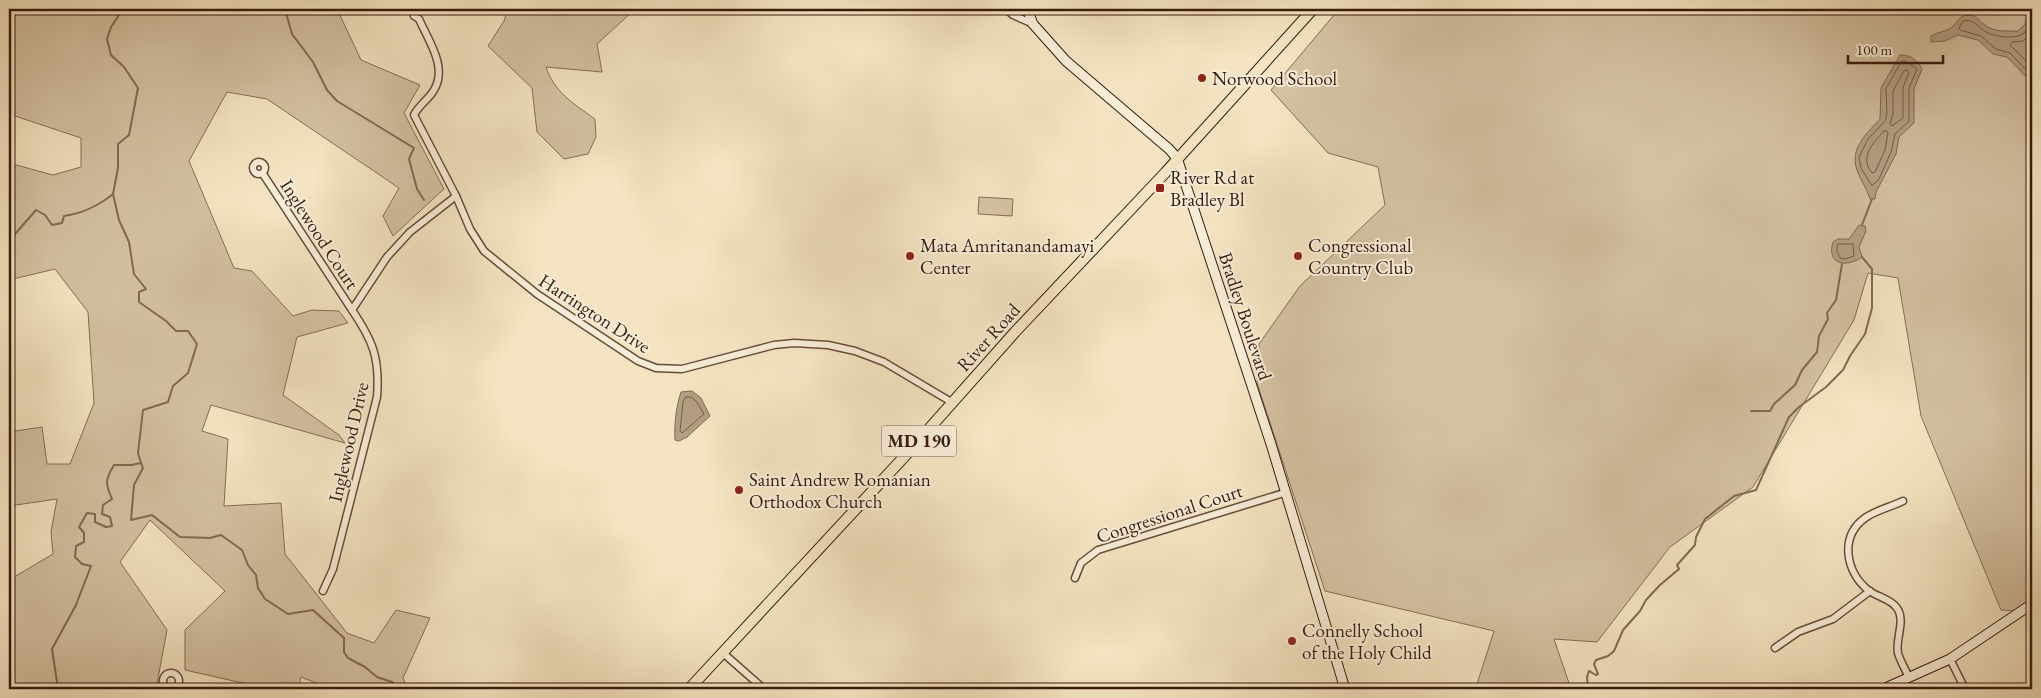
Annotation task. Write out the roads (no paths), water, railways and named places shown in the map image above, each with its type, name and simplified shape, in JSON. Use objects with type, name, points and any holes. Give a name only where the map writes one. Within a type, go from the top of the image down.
[{"type":"main road","name":"Bradley Boulevard","points":[[1027,9],[1033,24],[1066,61],[1169,149],[1177,158],[1250,381],[1345,689]]},
{"type":"main road","name":"River Road","points":[[689,689],[1313,9]]},
{"type":"main road","points":[[1884,689],[1950,658],[2032,604]]},
{"type":"street","points":[[1006,9],[1013,15],[1033,24]]},
{"type":"street","name":"Harrington Drive","points":[[414,16],[419,19],[436,56],[440,72],[434,90],[414,115],[456,196],[470,230],[484,251],[537,294],[638,361],[656,368],[682,369],[774,345],[794,343],[828,345],[855,351],[884,362],[952,403]]},
{"type":"street","name":"Inglewood Court","points":[[263,174],[352,310]]},
{"type":"street","points":[[352,310],[387,257],[410,232],[456,196]]},
{"type":"street","name":"Inglewood Drive","points":[[323,591],[334,569],[377,397],[379,376],[374,346],[352,310]]},
{"type":"street","name":"Congressional Court","points":[[1075,578],[1081,563],[1098,550],[1284,493]]},
{"type":"street","points":[[1903,501],[1864,519],[1856,526],[1850,536],[1848,550],[1851,569],[1861,583],[1870,591],[1898,608],[1900,620],[1898,654],[1909,678]]},
{"type":"street","points":[[1775,648],[1798,632],[1833,619],[1870,591]]},
{"type":"street","points":[[723,653],[764,689]]},
{"type":"street","points":[[1950,658],[1965,689]]},
{"type":"water","points":[[2029,9],[2032,9],[2032,83],[2007,57],[1993,54],[1978,40],[1958,35],[1945,41],[1931,42],[1931,36],[1950,29],[1960,18],[1967,15],[1974,16],[1987,27],[1993,29],[2018,31],[2025,24]]},
{"type":"water","points":[[1900,55],[1913,59],[1919,63],[1922,69],[1914,89],[1914,123],[1899,137],[1896,154],[1876,192],[1875,199],[1870,199],[1857,170],[1855,155],[1861,142],[1880,119],[1881,88]]},
{"type":"water","points":[[1859,225],[1865,226],[1866,231],[1859,247],[1862,257],[1850,263],[1835,260],[1832,256],[1833,242],[1838,239],[1849,239]]},
{"type":"water","points":[[692,391],[701,398],[710,416],[687,437],[679,441],[675,440],[676,416],[681,392]]},
{"type":"waterway","points":[[58,689],[52,649],[76,605],[91,566],[82,564],[75,557],[76,546],[84,542],[84,533],[79,527],[87,513],[95,514],[95,522],[106,527],[112,526],[110,517],[102,514],[103,505],[112,499],[107,485],[109,474],[114,465],[141,463],[138,453],[143,410],[168,402],[173,386],[188,373],[197,344],[188,331],[176,331],[166,321],[139,302],[139,292],[146,289],[134,274],[129,242],[119,220],[113,194],[118,168],[118,144],[129,135],[138,88],[124,67],[111,55],[107,39],[111,27],[123,9]]},
{"type":"waterway","points":[[285,9],[292,34],[313,62],[327,90],[337,101],[414,148],[409,159],[417,189],[424,200]]},
{"type":"waterway","points":[[9,241],[36,210],[45,215],[52,225],[62,223],[64,216],[90,208],[113,194]]},
{"type":"waterway","points":[[1862,225],[1872,199]]},
{"type":"waterway","points":[[1588,689],[1587,677],[1589,671],[1596,675],[1598,674],[1594,664],[1596,660],[1608,656],[1614,651],[1623,630],[1640,611],[1646,600],[1679,569],[1677,565],[1695,545],[1696,537],[1705,519],[1734,496],[1756,490],[1789,417],[1826,387],[1843,370],[1865,334],[1872,308],[1872,269],[1862,257]]},
{"type":"waterway","points":[[1751,411],[1770,411],[1774,404],[1795,385],[1802,370],[1817,352],[1819,336],[1828,319],[1827,313],[1836,300],[1842,264]]},
{"type":"waterway","points":[[141,463],[143,468],[134,485],[131,520],[152,515],[180,537],[210,538],[221,535],[242,550],[248,565],[256,575],[258,588],[265,599],[288,614],[313,610],[344,638],[344,652],[348,658],[365,667],[377,677],[392,682],[399,689]]},
{"type":"place","name":"Norwood School","points":[[1202,78]]},
{"type":"place","name":"River Rd at Bradley Bl","points":[[1160,188]]},
{"type":"place","name":"Mata Amritanandamayi Center","points":[[910,256]]},
{"type":"place","name":"Congressional Country Club","points":[[1298,256]]},
{"type":"place","name":"Saint Andrew Romanian Orthodox Church","points":[[739,490]]},
{"type":"place","name":"Connelly School of the Holy Child","points":[[1292,641]]}]
